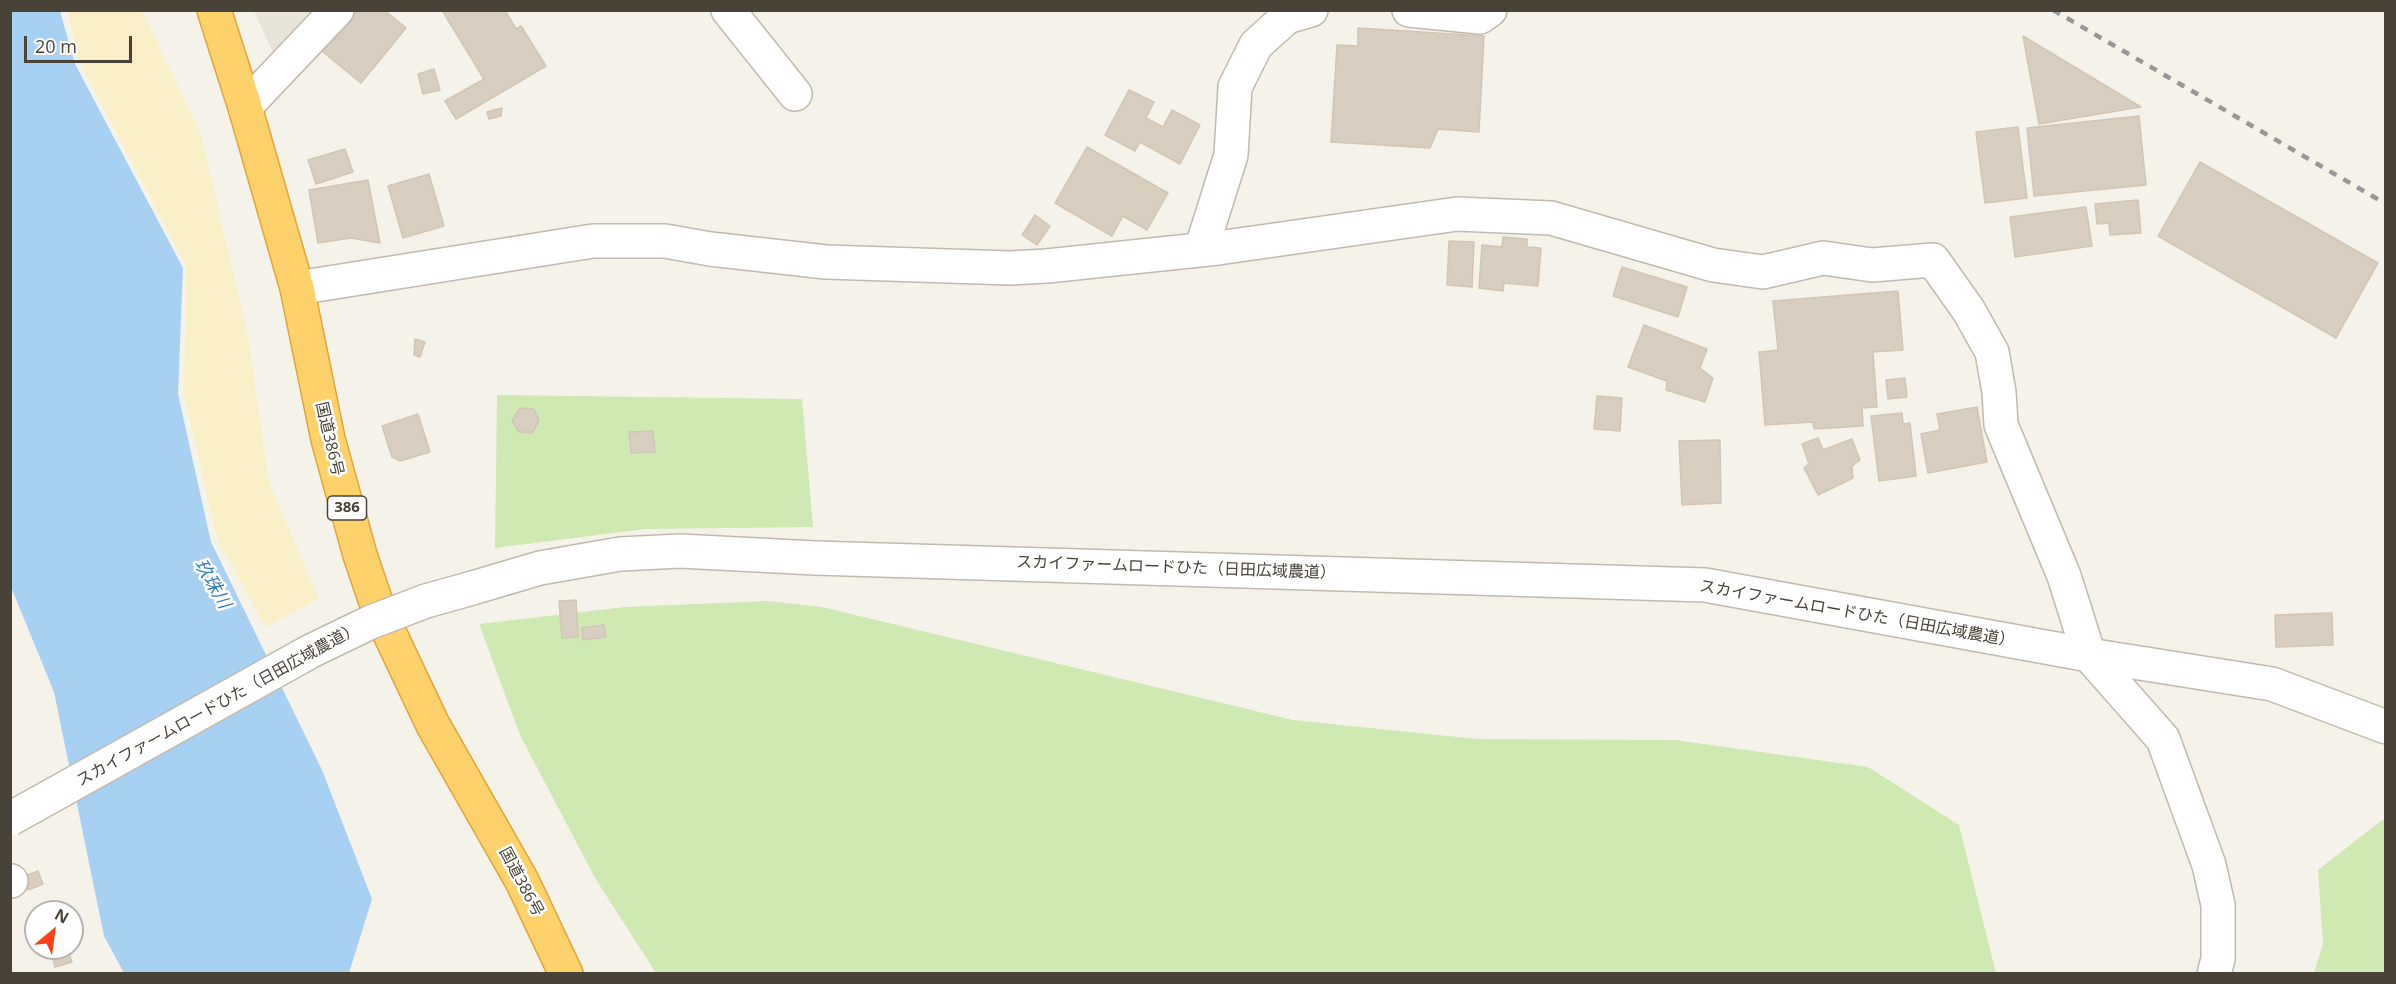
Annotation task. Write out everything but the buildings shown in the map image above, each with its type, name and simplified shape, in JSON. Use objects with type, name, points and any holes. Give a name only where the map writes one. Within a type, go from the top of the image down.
[{"type":"highway","name":"国道386号","points":[[214,10],[245,107],[297,288],[328,440],[360,555],[379,611],[433,725],[522,881],[566,974]]},
{"type":"street","points":[[245,107],[337,10]]},
{"type":"street","points":[[728,10],[795,94]]},
{"type":"street","points":[[1201,250],[1231,155],[1235,87],[1256,45],[1287,17],[1311,10]]},
{"type":"street","points":[[1409,10],[1480,17],[1490,10]]},
{"type":"street","points":[[297,288],[592,241],[665,241],[710,249],[826,262],[1010,268],[1201,250],[1457,214],[1551,218],[1713,265],[1764,272],[1823,258],[1872,265],[1934,260],[1969,311],[1992,352],[1999,392],[2001,425],[2064,576],[2089,655],[2163,739],[2209,865],[2218,905],[2218,959],[2214,974]]},
{"type":"street","name":"スカイファームロードひた（日田広域農道）","points":[[10,819],[311,651],[371,622],[426,601],[540,568],[620,554],[680,551],[815,558],[1705,585],[2089,655],[2272,684],[2385,727]]},
{"type":"shaded area","points":[[254,11],[324,11],[276,59]]},
{"type":"green space","points":[[497,395],[802,399],[813,527],[645,529],[495,548]]},
{"type":"green space","points":[[767,601],[822,607],[1293,720],[1477,739],[1675,740],[1868,767],[1959,825],[1996,973],[656,973],[595,878],[520,735],[479,624],[625,607]]},
{"type":"green space","points":[[2382,820],[2386,821],[2385,973],[2314,973],[2323,944],[2318,870]]},
{"type":"sand","points":[[67,11],[142,11],[201,135],[248,336],[269,483],[319,599],[266,627],[218,542],[184,395],[186,266],[80,63]]},
{"type":"water","name":"玖珠川","points":[[10,11],[60,11],[75,64],[183,268],[178,394],[211,542],[322,770],[372,899],[349,973],[124,973],[104,936],[54,692],[11,587]]},
{"type":"railway","points":[[2053,10],[2386,204]]}]
